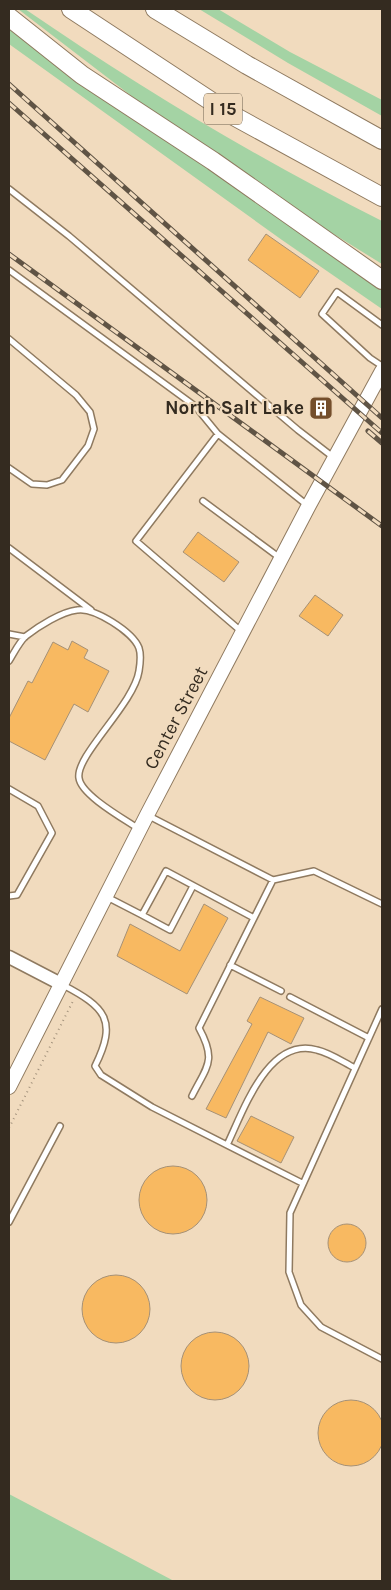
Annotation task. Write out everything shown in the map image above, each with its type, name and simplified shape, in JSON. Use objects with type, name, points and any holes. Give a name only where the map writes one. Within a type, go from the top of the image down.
[{"type":"highway","name":"I 15","points":[[71,9],[232,115],[382,197]]},
{"type":"highway","name":"I 15","points":[[155,9],[247,65],[382,140]]},
{"type":"highway","points":[[9,17],[82,75],[213,161],[382,280]]},
{"type":"main road","name":"Center Street","points":[[9,1087],[139,829],[308,506],[336,458],[382,370]]},
{"type":"street","points":[[9,957],[61,984]]},
{"type":"lane","points":[[9,189],[69,236],[298,430],[336,458]]},
{"type":"lane","points":[[9,270],[195,406],[218,434],[308,506]]},
{"type":"lane","points":[[382,325],[337,292],[322,314],[370,358],[382,366]]},
{"type":"lane","points":[[9,339],[76,395],[90,412],[94,430],[88,446],[62,480],[47,484],[32,484],[9,468]]},
{"type":"lane","points":[[218,434],[136,542],[242,632]]},
{"type":"lane","points":[[203,501],[281,558]]},
{"type":"lane","points":[[9,548],[91,610],[132,637],[139,649],[139,671],[127,701],[96,741],[79,770],[80,783],[89,794],[139,829]]},
{"type":"lane","points":[[9,661],[25,637],[50,621],[76,610],[91,610]]},
{"type":"lane","points":[[9,634],[25,637]]},
{"type":"lane","points":[[9,789],[38,806],[52,833],[17,895],[9,896]]},
{"type":"lane","points":[[147,815],[273,880],[314,871],[382,904]]},
{"type":"lane","points":[[142,915],[166,871],[254,918]]},
{"type":"lane","points":[[192,1096],[209,1062],[210,1054],[199,1028],[273,880]]},
{"type":"lane","points":[[105,896],[170,930],[193,886]]},
{"type":"lane","points":[[230,965],[281,991]]},
{"type":"lane","points":[[61,984],[77,991],[98,1008],[106,1020],[106,1045],[95,1066],[101,1075],[122,1090],[302,1183]]},
{"type":"lane","points":[[290,996],[369,1038]]},
{"type":"lane","points":[[382,1009],[290,1213],[289,1272],[301,1305],[321,1327],[382,1359]]},
{"type":"lane","points":[[227,1145],[268,1066],[280,1056],[296,1050],[316,1049],[355,1068]]},
{"type":"lane","points":[[9,1222],[60,1126]]},
{"type":"path","points":[[9,1128],[72,1002]]},
{"type":"green space","points":[[18,9],[25,9],[111,66],[200,121],[290,173],[382,221],[382,264],[264,191],[155,114]]},
{"type":"green space","points":[[199,9],[218,9],[290,52],[382,100],[382,116],[288,63]]},
{"type":"green space","points":[[9,20],[177,148],[382,286],[382,309],[282,240],[9,44]]},
{"type":"green space","points":[[9,1494],[174,1581],[9,1581]]},
{"type":"building","points":[[266,234],[319,271],[300,298],[248,260]]},
{"type":"building","points":[[198,532],[239,562],[224,582],[183,552]]},
{"type":"building","points":[[315,595],[343,615],[328,636],[299,616]]},
{"type":"building","points":[[72,641],[88,650],[84,658],[109,671],[88,712],[74,704],[45,760],[9,741],[9,718],[28,681],[32,683],[53,642],[68,650]]},
{"type":"building","points":[[204,904],[228,918],[187,994],[117,956],[130,924],[180,951]]},
{"type":"building","points":[[260,997],[304,1018],[291,1044],[268,1032],[226,1118],[206,1109],[252,1024],[247,1021]]},
{"type":"building","points":[[251,1116],[294,1137],[281,1163],[237,1141]]},
{"type":"building","points":[[173,1166],[186,1169],[197,1176],[204,1187],[207,1200],[204,1213],[197,1224],[186,1231],[173,1234],[160,1231],[149,1224],[142,1213],[139,1200],[142,1187],[149,1176],[160,1169]]},
{"type":"building","points":[[347,1224],[360,1230],[366,1243],[360,1256],[347,1262],[334,1256],[328,1243],[334,1230]]},
{"type":"building","points":[[116,1275],[129,1278],[140,1285],[147,1296],[150,1309],[147,1322],[140,1333],[129,1340],[116,1343],[103,1340],[92,1333],[85,1322],[82,1309],[85,1296],[92,1285],[103,1278]]},
{"type":"building","points":[[215,1332],[228,1335],[239,1342],[246,1353],[249,1366],[246,1379],[239,1390],[228,1397],[215,1400],[202,1397],[191,1390],[184,1379],[181,1366],[184,1353],[191,1342],[202,1335]]},
{"type":"building","points":[[344,1400],[358,1400],[370,1405],[379,1414],[384,1426],[382,1446],[375,1457],[358,1466],[344,1466],[332,1461],[323,1452],[318,1440],[318,1426],[323,1414],[332,1405]]},
{"type":"railway","points":[[9,84],[382,418]]},
{"type":"railway","points":[[9,103],[382,433]]},
{"type":"railway","points":[[9,254],[382,526]]},
{"type":"railway","points":[[368,431],[382,443]]},
{"type":"place","name":"North Salt Lake","points":[[321,408]]}]
